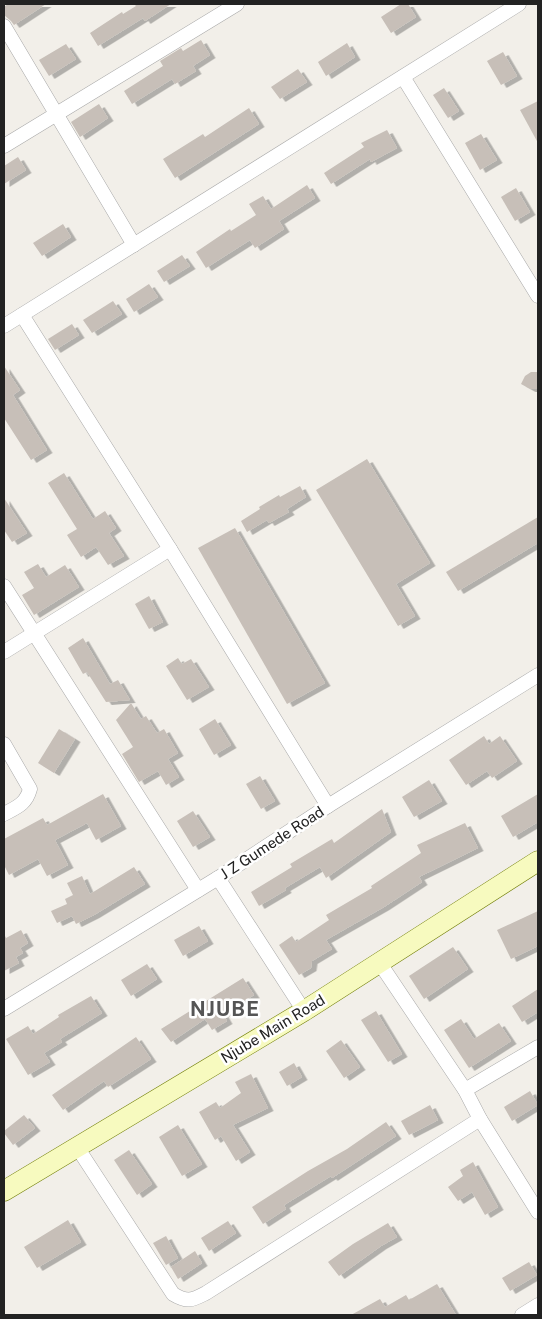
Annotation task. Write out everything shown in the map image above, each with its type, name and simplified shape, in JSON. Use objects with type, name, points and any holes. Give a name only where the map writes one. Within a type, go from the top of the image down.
[{"type":"street","points":[[4,146],[237,4]]},
{"type":"street","points":[[4,326],[519,4]]},
{"type":"street","points":[[4,26],[134,245]]},
{"type":"street","points":[[403,77],[538,296]]},
{"type":"street","points":[[22,315],[170,549],[328,806]]},
{"type":"street","points":[[4,652],[170,549]]},
{"type":"street","points":[[4,586],[198,890]]},
{"type":"street","name":"J Z Gumede Road","points":[[4,1009],[218,878],[328,806],[538,675]]},
{"type":"street","points":[[4,744],[30,789],[27,798],[4,814]]},
{"type":"street","name":"Njube Main Road","points":[[4,1191],[304,1011],[538,861]]},
{"type":"street","points":[[218,878],[304,1011]]},
{"type":"street","points":[[380,962],[464,1090],[538,1212]]},
{"type":"street","points":[[464,1090],[538,1047]]},
{"type":"street","points":[[77,1147],[173,1294],[184,1300],[192,1300],[206,1293],[480,1119]]},
{"type":"street","points":[[522,1315],[538,1305]]},
{"type":"building","points":[[8,4],[46,4],[14,25],[4,15],[4,7]]},
{"type":"building","points":[[134,4],[171,4],[145,21],[143,18],[98,46],[90,33],[122,12],[123,14],[136,6]]},
{"type":"building","points":[[401,4],[408,4],[416,17],[391,33],[381,17]]},
{"type":"building","points":[[201,40],[210,55],[193,66],[196,71],[175,84],[172,79],[132,104],[124,91],[163,66],[160,61],[181,48],[183,51]]},
{"type":"building","points":[[347,43],[355,57],[326,76],[318,62]]},
{"type":"building","points":[[66,44],[76,59],[49,76],[39,60]]},
{"type":"building","points":[[503,52],[517,76],[501,85],[487,61]]},
{"type":"building","points":[[298,69],[307,82],[280,99],[271,87]]},
{"type":"building","points":[[444,88],[459,111],[448,118],[433,95]]},
{"type":"building","points":[[538,101],[538,143],[520,110]]},
{"type":"building","points":[[99,104],[108,118],[80,137],[71,122]]},
{"type":"building","points":[[249,108],[259,124],[175,178],[163,159],[203,134],[205,137]]},
{"type":"building","points":[[387,130],[397,148],[371,162],[370,159],[331,184],[324,173],[364,147],[361,143]]},
{"type":"building","points":[[481,134],[497,160],[480,170],[465,143]]},
{"type":"building","points":[[18,157],[26,170],[4,184],[4,166]]},
{"type":"building","points":[[307,185],[315,198],[279,221],[284,229],[255,248],[250,240],[206,268],[196,252],[230,229],[231,231],[256,215],[249,204],[263,196],[271,209]]},
{"type":"building","points":[[516,188],[530,212],[515,221],[501,197]]},
{"type":"building","points":[[63,224],[71,237],[42,256],[33,243]]},
{"type":"building","points":[[182,255],[190,266],[164,282],[157,271]]},
{"type":"building","points":[[149,284],[158,297],[134,312],[126,299]]},
{"type":"building","points":[[113,301],[122,314],[92,333],[83,320]]},
{"type":"building","points":[[72,324],[79,335],[55,350],[48,339]]},
{"type":"building","points":[[4,366],[20,390],[13,395],[47,450],[31,460],[4,418]]},
{"type":"building","points":[[531,372],[538,372],[538,389],[530,389],[521,384],[525,376]]},
{"type":"building","points":[[367,459],[430,563],[396,584],[415,616],[398,626],[316,490]]},
{"type":"building","points":[[64,473],[93,519],[105,511],[116,528],[109,533],[124,556],[108,565],[96,547],[81,557],[67,535],[77,529],[48,483]]},
{"type":"building","points":[[300,486],[306,497],[287,509],[289,512],[269,523],[267,520],[247,532],[241,521],[279,495],[280,497]]},
{"type":"building","points":[[4,498],[27,533],[12,542],[4,530]]},
{"type":"building","points":[[538,517],[538,543],[458,591],[446,572]]},
{"type":"building","points":[[235,528],[325,683],[287,704],[198,548]]},
{"type":"building","points":[[38,564],[46,577],[65,565],[79,587],[34,615],[22,595],[34,588],[24,572]]},
{"type":"building","points":[[149,596],[163,622],[149,629],[135,604]]},
{"type":"building","points":[[83,638],[110,684],[118,680],[130,700],[106,702],[87,672],[83,674],[68,648]]},
{"type":"building","points":[[178,658],[182,664],[191,659],[209,687],[187,700],[166,666]]},
{"type":"building","points":[[131,703],[141,719],[146,716],[157,733],[164,729],[178,753],[168,759],[179,777],[166,785],[158,771],[139,782],[122,754],[133,747],[116,720]]},
{"type":"building","points":[[215,719],[231,745],[214,755],[199,729]]},
{"type":"building","points":[[59,729],[75,739],[54,773],[38,763]]},
{"type":"building","points":[[484,736],[489,744],[500,736],[517,761],[492,778],[487,771],[466,785],[449,760]]},
{"type":"building","points":[[260,776],[275,801],[261,809],[246,784]]},
{"type":"building","points":[[429,780],[442,801],[414,817],[402,797]]},
{"type":"building","points":[[103,794],[121,826],[96,840],[87,823],[55,840],[68,865],[47,876],[38,859],[9,875],[4,865],[4,839],[43,818],[47,825]]},
{"type":"building","points":[[538,794],[538,822],[513,837],[501,816]]},
{"type":"building","points":[[382,809],[391,832],[326,878],[320,867],[259,906],[251,892],[292,867],[290,864],[332,839],[334,843]]},
{"type":"building","points":[[193,811],[210,837],[193,847],[177,821]]},
{"type":"building","points":[[465,823],[478,848],[419,877],[422,882],[384,907],[326,940],[332,949],[312,961],[311,968],[299,975],[279,945],[292,936],[296,942],[329,920],[326,915],[372,888],[371,886],[421,853],[417,845]]},
{"type":"building","points":[[134,867],[145,884],[76,924],[72,916],[57,923],[51,911],[67,904],[65,899],[73,895],[67,883],[82,876],[90,894]]},
{"type":"building","points":[[538,911],[538,946],[511,959],[497,930]]},
{"type":"building","points":[[199,926],[208,941],[183,956],[174,940]]},
{"type":"building","points":[[21,930],[28,943],[20,948],[23,953],[16,957],[19,963],[4,971],[4,934],[6,938]]},
{"type":"building","points":[[453,947],[468,969],[424,999],[409,976]]},
{"type":"building","points":[[147,964],[157,979],[131,996],[121,980]]},
{"type":"building","points":[[243,978],[254,995],[223,1014],[227,1021],[212,1030],[205,1019],[171,1042],[161,1029]]},
{"type":"building","points":[[538,989],[538,1012],[522,1022],[512,1006]]},
{"type":"building","points":[[91,996],[102,1013],[60,1039],[62,1042],[44,1053],[50,1062],[28,1075],[6,1039],[28,1026],[33,1034],[59,1017],[58,1015]]},
{"type":"building","points":[[376,1011],[402,1054],[388,1062],[361,1020]]},
{"type":"building","points":[[461,1019],[474,1039],[499,1023],[511,1041],[469,1068],[444,1030]]},
{"type":"building","points":[[136,1037],[151,1059],[108,1087],[104,1081],[63,1110],[52,1095]]},
{"type":"building","points":[[341,1040],[360,1067],[344,1078],[326,1051]]},
{"type":"building","points":[[294,1063],[302,1077],[287,1086],[279,1072]]},
{"type":"building","points":[[251,1074],[268,1108],[233,1125],[250,1152],[236,1161],[221,1136],[215,1140],[199,1112],[216,1102],[220,1108],[241,1093],[235,1082]]},
{"type":"building","points":[[530,1091],[538,1105],[512,1121],[504,1107]]},
{"type":"building","points":[[430,1105],[438,1120],[409,1135],[401,1121]]},
{"type":"building","points":[[24,1115],[35,1128],[13,1145],[4,1131]]},
{"type":"building","points":[[386,1122],[396,1136],[332,1178],[331,1176],[284,1205],[286,1209],[263,1224],[252,1207],[308,1171],[347,1149]]},
{"type":"building","points":[[178,1125],[202,1164],[182,1176],[159,1137]]},
{"type":"building","points":[[129,1150],[152,1184],[137,1195],[114,1160]]},
{"type":"building","points":[[473,1162],[498,1207],[485,1215],[472,1192],[458,1201],[448,1187],[463,1176],[460,1170]]},
{"type":"building","points":[[68,1220],[81,1242],[37,1268],[24,1247]]},
{"type":"building","points":[[228,1221],[236,1233],[209,1251],[201,1238]]},
{"type":"building","points":[[388,1223],[397,1237],[339,1276],[328,1262]]},
{"type":"building","points":[[166,1236],[178,1258],[166,1265],[153,1243]]},
{"type":"building","points":[[195,1251],[202,1263],[178,1279],[171,1267]]},
{"type":"building","points":[[529,1262],[537,1275],[510,1291],[502,1278]]},
{"type":"building","points":[[437,1284],[456,1315],[351,1315],[380,1299],[385,1307],[406,1295],[409,1300]]},
{"type":"district","name":"NJUBE","points":[[225,1009]]}]
